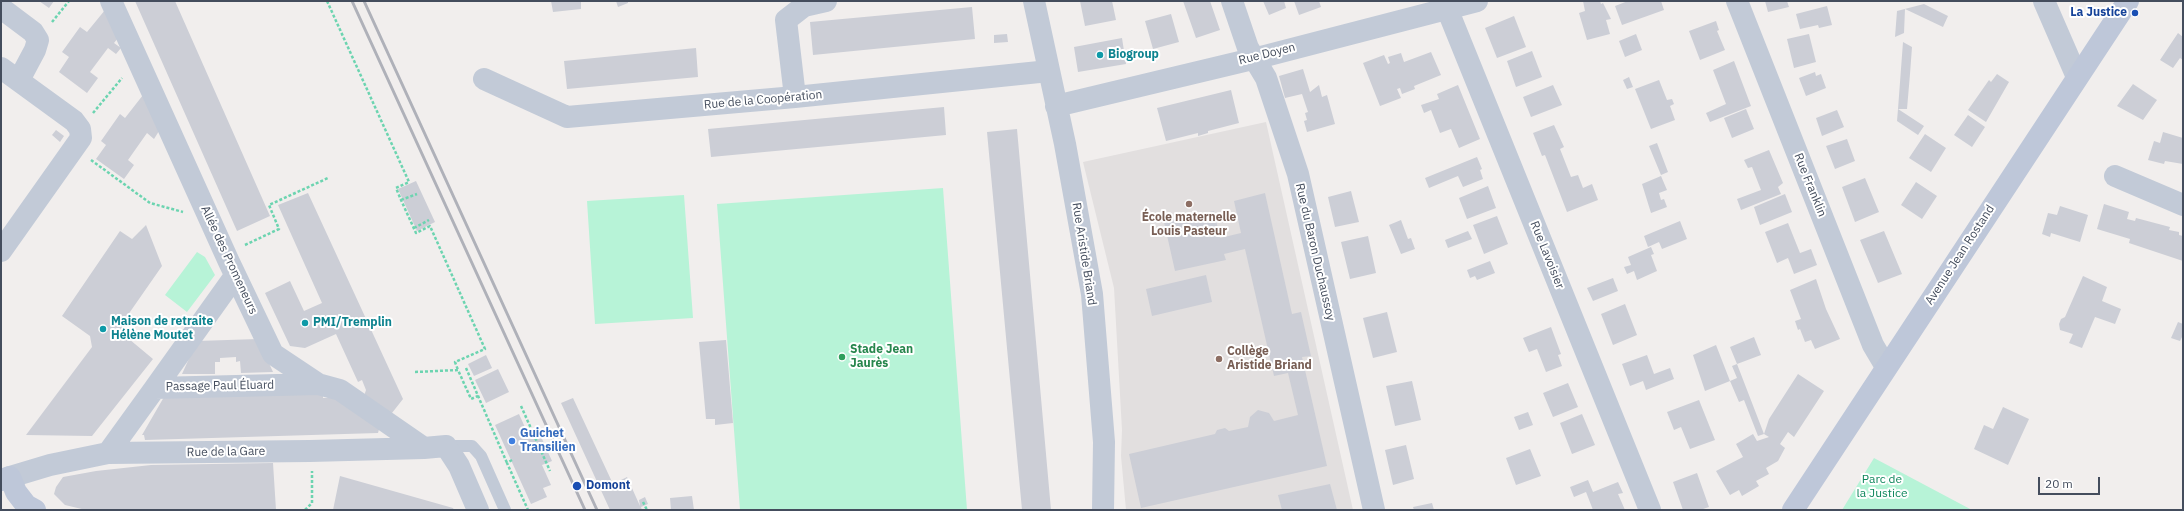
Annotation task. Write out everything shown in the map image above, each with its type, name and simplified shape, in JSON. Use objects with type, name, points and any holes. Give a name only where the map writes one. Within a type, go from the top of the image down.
[{"type":"street","name":"Allée des Promeneurs","points":[[111,1],[235,276],[273,354],[318,384],[340,390],[435,447]]},
{"type":"street","points":[[796,97],[786,20],[804,6],[826,1]]},
{"type":"street","name":"Rue Aristide Briand","points":[[1034,1],[1071,176],[1092,294],[1104,442],[1103,510]]},
{"type":"street","name":"Rue du Baron Duchaussoy","points":[[1232,1],[1253,59],[1266,78],[1298,174],[1374,510]]},
{"type":"street","name":"Rue Doyen","points":[[1056,106],[1253,59],[1446,5],[1477,1]]},
{"type":"street","name":"Rue Franklin","points":[[1737,1],[1873,345],[1886,368]]},
{"type":"street","points":[[2044,1],[2077,77]]},
{"type":"street","name":"Avenue Jean Rostand","points":[[1793,510],[2128,1]]},
{"type":"street","name":"Rue Lavoisier","points":[[1446,5],[1650,510]]},
{"type":"street","points":[[1,8],[33,32],[38,40],[35,50],[19,80]]},
{"type":"street","points":[[1,68],[74,121],[77,138],[1,251]]},
{"type":"street","name":"Rue de la Coopération","points":[[484,79],[567,116],[796,97],[1049,71]]},
{"type":"street","points":[[2115,176],[2183,205]]},
{"type":"street","points":[[155,388],[235,276]]},
{"type":"street","name":"Passage Paul Éluard","points":[[108,453],[155,388],[318,384]]},
{"type":"street","points":[[435,447],[459,466],[478,510]]},
{"type":"street","name":"Rue de la Gare","points":[[5,478],[50,465],[108,453],[310,452],[435,447]]},
{"type":"street","points":[[5,478],[26,505],[35,510]]},
{"type":"lane","points":[[435,447],[472,446],[481,456],[505,510]]},
{"type":"path","points":[[38,40],[69,1]]},
{"type":"path","points":[[327,1],[409,182],[396,188],[416,233],[430,226],[485,348],[454,362],[471,399],[478,396]]},
{"type":"path","points":[[137,60],[77,138],[150,203],[197,216],[206,212]]},
{"type":"path","points":[[226,254],[280,229],[269,205],[328,178]]},
{"type":"path","points":[[401,200],[417,194]]},
{"type":"path","points":[[414,228],[430,220]]},
{"type":"path","points":[[466,368],[528,510]]},
{"type":"path","points":[[415,372],[458,370]]},
{"type":"path","points":[[521,406],[550,471]]},
{"type":"path","points":[[305,510],[312,503],[312,467],[310,452]]},
{"type":"path","points":[[507,463],[512,460]]},
{"type":"path","points":[[643,502],[647,510]]},
{"type":"shaded area","name":"Collège Aristide Briand","points":[[1266,122],[1353,510],[1126,510],[1121,456],[1122,430],[1114,288],[1083,162]]},
{"type":"green space","name":"Stade Jean Jaurès","points":[[943,188],[967,510],[740,510],[717,204]]},
{"type":"green space","points":[[684,195],[693,318],[595,324],[587,201]]},
{"type":"green space","points":[[197,252],[205,257],[215,275],[187,312],[165,295]]},
{"type":"green space","name":"Parc de la Justice","points":[[1874,458],[1972,510],[1842,510]]},
{"type":"building","points":[[39,1],[54,1],[49,8]]},
{"type":"building","points":[[135,1],[175,1],[270,216],[237,231]]},
{"type":"building","points":[[551,1],[581,1],[581,9],[553,12]]},
{"type":"building","points":[[616,1],[628,1],[628,3],[618,7]]},
{"type":"building","points":[[1080,1],[1112,1],[1116,20],[1085,26]]},
{"type":"building","points":[[1183,1],[1210,1],[1220,30],[1196,38]]},
{"type":"building","points":[[1263,1],[1284,1],[1286,8],[1269,15]]},
{"type":"building","points":[[1294,1],[1319,1],[1321,7],[1299,15]]},
{"type":"building","points":[[1583,1],[1600,1],[1601,4],[1603,3],[1611,19],[1606,20],[1610,34],[1587,40],[1579,13],[1585,11]]},
{"type":"building","points":[[1628,1],[1661,1],[1664,10],[1622,25],[1615,6]]},
{"type":"building","points":[[1765,1],[1787,1],[1789,7],[1768,12]]},
{"type":"building","points":[[1924,4],[1948,16],[1943,27],[1905,9],[1904,33],[1895,37],[1897,11]]},
{"type":"building","points":[[1827,6],[1832,25],[1819,28],[1818,25],[1800,29],[1796,14]]},
{"type":"building","points":[[972,7],[975,39],[813,55],[810,22]]},
{"type":"building","points":[[105,10],[118,38],[114,43],[121,48],[116,54],[108,48],[90,72],[98,78],[87,93],[59,72],[69,57],[62,52],[80,27],[87,32]]},
{"type":"building","points":[[1171,14],[1179,42],[1153,49],[1145,21]]},
{"type":"building","points":[[1514,16],[1526,47],[1497,58],[1485,28]]},
{"type":"building","points":[[1716,21],[1719,30],[1717,31],[1725,50],[1700,60],[1689,31]]},
{"type":"building","points":[[2178,33],[2183,37],[2183,60],[2180,58],[2173,68],[2160,60]]},
{"type":"building","points":[[1007,34],[1008,42],[994,43],[994,35]]},
{"type":"building","points":[[1636,34],[1642,50],[1625,57],[1619,41]]},
{"type":"building","points":[[1809,34],[1816,62],[1794,68],[1787,39]]},
{"type":"building","name":"Biogroup","points":[[1122,38],[1126,64],[1078,72],[1074,47]]},
{"type":"building","points":[[1903,42],[1912,47],[1910,74],[1907,109],[1898,109]]},
{"type":"building","points":[[696,48],[698,77],[567,89],[564,61]]},
{"type":"building","points":[[1532,51],[1542,77],[1516,87],[1507,61]]},
{"type":"building","points":[[1431,52],[1441,75],[1414,86],[1415,89],[1402,94],[1400,88],[1397,89],[1401,98],[1380,106],[1363,63],[1384,55],[1388,64],[1390,63],[1388,57],[1401,53],[1404,62]]},
{"type":"building","points":[[1734,61],[1751,106],[1710,122],[1706,113],[1726,104],[1713,70]]},
{"type":"building","points":[[1303,69],[1310,92],[1319,85],[1322,97],[1327,95],[1335,124],[1307,132],[1304,121],[1307,120],[1305,113],[1308,112],[1302,94],[1285,98],[1279,76]]},
{"type":"building","points":[[1815,72],[1816,76],[1821,74],[1826,88],[1806,96],[1799,78]]},
{"type":"building","points":[[1997,74],[2009,82],[1986,122],[1968,110],[1989,80],[1991,82]]},
{"type":"building","points":[[1629,77],[1633,87],[1627,89],[1623,80]]},
{"type":"building","points":[[1659,80],[1667,100],[1672,99],[1674,104],[1670,106],[1675,120],[1651,129],[1635,89]]},
{"type":"building","points":[[2133,84],[2157,100],[2143,120],[2117,106]]},
{"type":"building","points":[[1458,85],[1480,139],[1459,148],[1451,129],[1440,133],[1431,110],[1424,113],[1421,105],[1439,99],[1437,94]]},
{"type":"building","points":[[1553,85],[1562,105],[1531,117],[1523,97]]},
{"type":"building","points":[[1231,90],[1239,123],[1208,131],[1208,133],[1198,136],[1198,133],[1166,141],[1157,108]]},
{"type":"building","points":[[143,95],[159,131],[154,139],[147,133],[128,160],[134,165],[124,179],[96,159],[106,145],[101,141],[120,114],[125,118]]},
{"type":"building","points":[[944,107],[946,135],[711,157],[708,129]]},
{"type":"building","points":[[1746,109],[1754,129],[1732,138],[1724,118]]},
{"type":"building","points":[[1898,109],[1924,126],[1918,135],[1897,121]]},
{"type":"building","points":[[1837,110],[1844,127],[1822,136],[1816,118]]},
{"type":"building","points":[[1968,115],[1985,127],[1972,147],[1954,135]]},
{"type":"building","points":[[1554,125],[1564,147],[1560,149],[1571,177],[1578,175],[1583,188],[1592,184],[1598,200],[1567,212],[1545,155],[1542,156],[1533,133]]},
{"type":"building","points":[[1017,129],[1051,510],[1022,510],[987,132]]},
{"type":"building","points":[[56,130],[64,136],[60,142],[52,135]]},
{"type":"building","points":[[2163,132],[2183,138],[2183,164],[2165,161],[2164,164],[2148,160],[2154,141],[2160,143]]},
{"type":"building","points":[[1925,134],[1946,148],[1931,172],[1909,158]]},
{"type":"building","points":[[1847,139],[1855,161],[1835,169],[1826,146]]},
{"type":"building","points":[[1657,143],[1668,172],[1661,175],[1649,146]]},
{"type":"building","points":[[1769,150],[1783,183],[1778,187],[1781,194],[1741,210],[1737,199],[1761,190],[1752,167],[1748,168],[1744,160]]},
{"type":"building","points":[[1477,157],[1482,169],[1480,170],[1483,179],[1463,187],[1458,176],[1429,188],[1425,178]]},
{"type":"building","points":[[1661,176],[1667,190],[1659,193],[1661,200],[1664,199],[1667,207],[1651,213],[1642,184]]},
{"type":"building","points":[[1865,178],[1879,212],[1855,222],[1842,187]]},
{"type":"building","points":[[416,181],[435,222],[417,231],[398,189]]},
{"type":"building","points":[[1916,182],[1937,196],[1922,219],[1901,205]]},
{"type":"building","points":[[1488,186],[1496,208],[1467,219],[1459,198]]},
{"type":"building","points":[[1351,191],[1359,222],[1335,227],[1328,197]]},
{"type":"building","points":[[308,193],[403,399],[388,418],[363,399],[366,390],[362,380],[358,382],[336,334],[305,348],[290,346],[265,293],[290,281],[304,311],[322,303],[278,205]]},
{"type":"building","points":[[1265,193],[1292,314],[1301,312],[1311,356],[1302,357],[1327,466],[1141,508],[1129,454],[1215,434],[1217,430],[1225,428],[1229,431],[1248,427],[1250,417],[1258,410],[1269,413],[1274,421],[1298,415],[1288,373],[1274,376],[1245,249],[1224,254],[1226,260],[1175,271],[1164,222],[1214,211],[1220,238],[1241,233],[1234,201]]},
{"type":"building","points":[[1785,194],[1792,212],[1760,225],[1754,207]]},
{"type":"building","points":[[2104,204],[2129,212],[2127,219],[2135,221],[2136,218],[2170,227],[2169,230],[2179,232],[2179,235],[2183,236],[2183,261],[2129,243],[2130,239],[2097,229]]},
{"type":"building","points":[[2060,206],[2088,215],[2080,242],[2051,233],[2050,237],[2042,234],[2048,213],[2057,215]]},
{"type":"building","points":[[1497,216],[1508,244],[1484,254],[1473,225]]},
{"type":"building","points":[[1401,220],[1408,239],[1411,238],[1415,249],[1401,254],[1389,225]]},
{"type":"building","points":[[1680,221],[1687,239],[1662,249],[1659,242],[1648,247],[1644,236]]},
{"type":"building","points":[[1788,223],[1800,253],[1811,249],[1817,265],[1794,274],[1788,258],[1777,263],[1765,232]]},
{"type":"building","name":"Maison de retraite Hélène Moutet","points":[[146,225],[162,266],[123,322],[129,339],[153,359],[92,436],[26,435],[92,347],[90,336],[62,316],[120,231],[132,239]]},
{"type":"building","points":[[1468,231],[1472,239],[1448,248],[1445,240]]},
{"type":"building","points":[[1884,231],[1902,274],[1878,283],[1860,240]]},
{"type":"building","points":[[1368,236],[1376,273],[1350,279],[1341,242]]},
{"type":"building","points":[[1651,247],[1654,254],[1651,255],[1657,271],[1637,280],[1634,271],[1627,274],[1624,267],[1631,265],[1628,257]]},
{"type":"building","points":[[1490,261],[1495,273],[1477,280],[1475,276],[1470,278],[1467,270]]},
{"type":"building","points":[[1206,275],[1212,302],[1152,316],[1146,289]]},
{"type":"building","points":[[2083,276],[2107,287],[2102,301],[2121,309],[2115,324],[2095,317],[2082,348],[2069,343],[2073,334],[2060,330],[2059,324],[2061,319],[2065,317]]},
{"type":"building","points":[[1613,278],[1618,291],[1593,301],[1587,288]]},
{"type":"building","points":[[1816,279],[1826,309],[1840,339],[1815,349],[1811,340],[1805,342],[1800,329],[1798,330],[1795,321],[1801,319],[1790,290]]},
{"type":"building","points":[[1625,304],[1637,335],[1613,345],[1601,314]]},
{"type":"building","points":[[1387,312],[1397,352],[1373,358],[1363,318]]},
{"type":"building","points":[[2178,322],[2183,324],[2183,335],[2180,341],[2171,338]]},
{"type":"building","points":[[1551,327],[1561,354],[1558,355],[1562,366],[1546,372],[1537,349],[1529,352],[1523,338]]},
{"type":"building","points":[[1754,337],[1761,355],[1737,364],[1730,347]]},
{"type":"building","points":[[258,339],[273,372],[241,373],[240,361],[236,362],[236,357],[220,358],[220,362],[215,362],[215,374],[182,374],[197,341]]},
{"type":"building","points":[[726,340],[733,423],[715,425],[715,419],[706,419],[699,342]]},
{"type":"building","points":[[1716,345],[1730,381],[1705,391],[1693,355]]},
{"type":"building","points":[[486,355],[492,368],[474,376],[468,364]]},
{"type":"building","points":[[1647,355],[1654,374],[1670,368],[1674,379],[1646,390],[1643,381],[1630,386],[1622,364]]},
{"type":"building","points":[[1737,364],[1764,434],[1758,436],[1744,400],[1739,402],[1730,381],[1737,378],[1732,366]]},
{"type":"building","points":[[498,369],[509,392],[486,403],[475,380]]},
{"type":"building","points":[[1798,374],[1824,391],[1794,437],[1788,432],[1780,444],[1785,448],[1778,461],[1766,468],[1769,474],[1756,481],[1759,486],[1742,496],[1739,490],[1730,495],[1716,471],[1743,457],[1736,444],[1753,434],[1757,441],[1769,437],[1764,434],[1769,419]]},
{"type":"building","points":[[1412,381],[1421,420],[1395,426],[1386,386]]},
{"type":"building","points":[[1568,383],[1578,407],[1553,417],[1543,393]]},
{"type":"building","points":[[323,394],[323,398],[340,398],[381,422],[378,433],[145,440],[144,435],[142,435],[164,397]]},
{"type":"building","points":[[573,398],[613,484],[627,477],[640,506],[639,500],[645,497],[648,504],[641,507],[642,510],[610,510],[561,403]]},
{"type":"building","points":[[1699,400],[1715,440],[1690,449],[1681,427],[1674,430],[1667,412]]},
{"type":"building","points":[[2003,407],[2029,419],[2008,465],[1974,449],[1984,425],[1993,429]]},
{"type":"building","points":[[1528,412],[1533,425],[1519,430],[1514,417]]},
{"type":"building","name":"Domont","points":[[519,414],[528,434],[538,430],[552,461],[542,465],[551,485],[543,488],[547,497],[531,504],[495,425]]},
{"type":"building","points":[[1582,414],[1595,445],[1572,454],[1560,423]]},
{"type":"building","points":[[1406,445],[1414,479],[1393,485],[1385,450]]},
{"type":"building","points":[[1530,449],[1541,476],[1516,485],[1506,458]]},
{"type":"building","points":[[273,463],[276,510],[86,510],[65,505],[54,494],[56,487],[63,477],[96,471],[151,465]]},
{"type":"building","points":[[1697,473],[1709,507],[1700,510],[1683,510],[1673,482]]},
{"type":"building","points":[[340,476],[453,508],[454,510],[333,510]]},
{"type":"building","points":[[1588,480],[1593,492],[1618,482],[1623,493],[1618,494],[1625,510],[1593,510],[1586,492],[1574,497],[1570,487]]},
{"type":"building","points":[[1330,484],[1337,510],[1282,510],[1278,495]]},
{"type":"building","points":[[692,496],[694,510],[671,510],[670,498]]},
{"type":"building","points":[[1432,503],[1434,510],[1414,510],[1413,507]]},
{"type":"railway","points":[[352,1],[585,510]]},
{"type":"railway","points":[[364,1],[597,510]]},
{"type":"place","name":"La Justice","points":[[2135,13]]},
{"type":"place","name":"Biogroup","points":[[1100,55]]},
{"type":"place","name":"École maternelle Louis Pasteur","points":[[1189,204]]},
{"type":"place","name":"PMI/Tremplin","points":[[305,323]]},
{"type":"place","name":"Maison de retraite Hélène Moutet","points":[[103,329]]},
{"type":"place","name":"Stade Jean Jaurès","points":[[842,357]]},
{"type":"place","name":"Collège Aristide Briand","points":[[1219,359]]},
{"type":"place","name":"Guichet Transilien","points":[[512,441]]},
{"type":"place","name":"Domont","points":[[577,486]]}]
